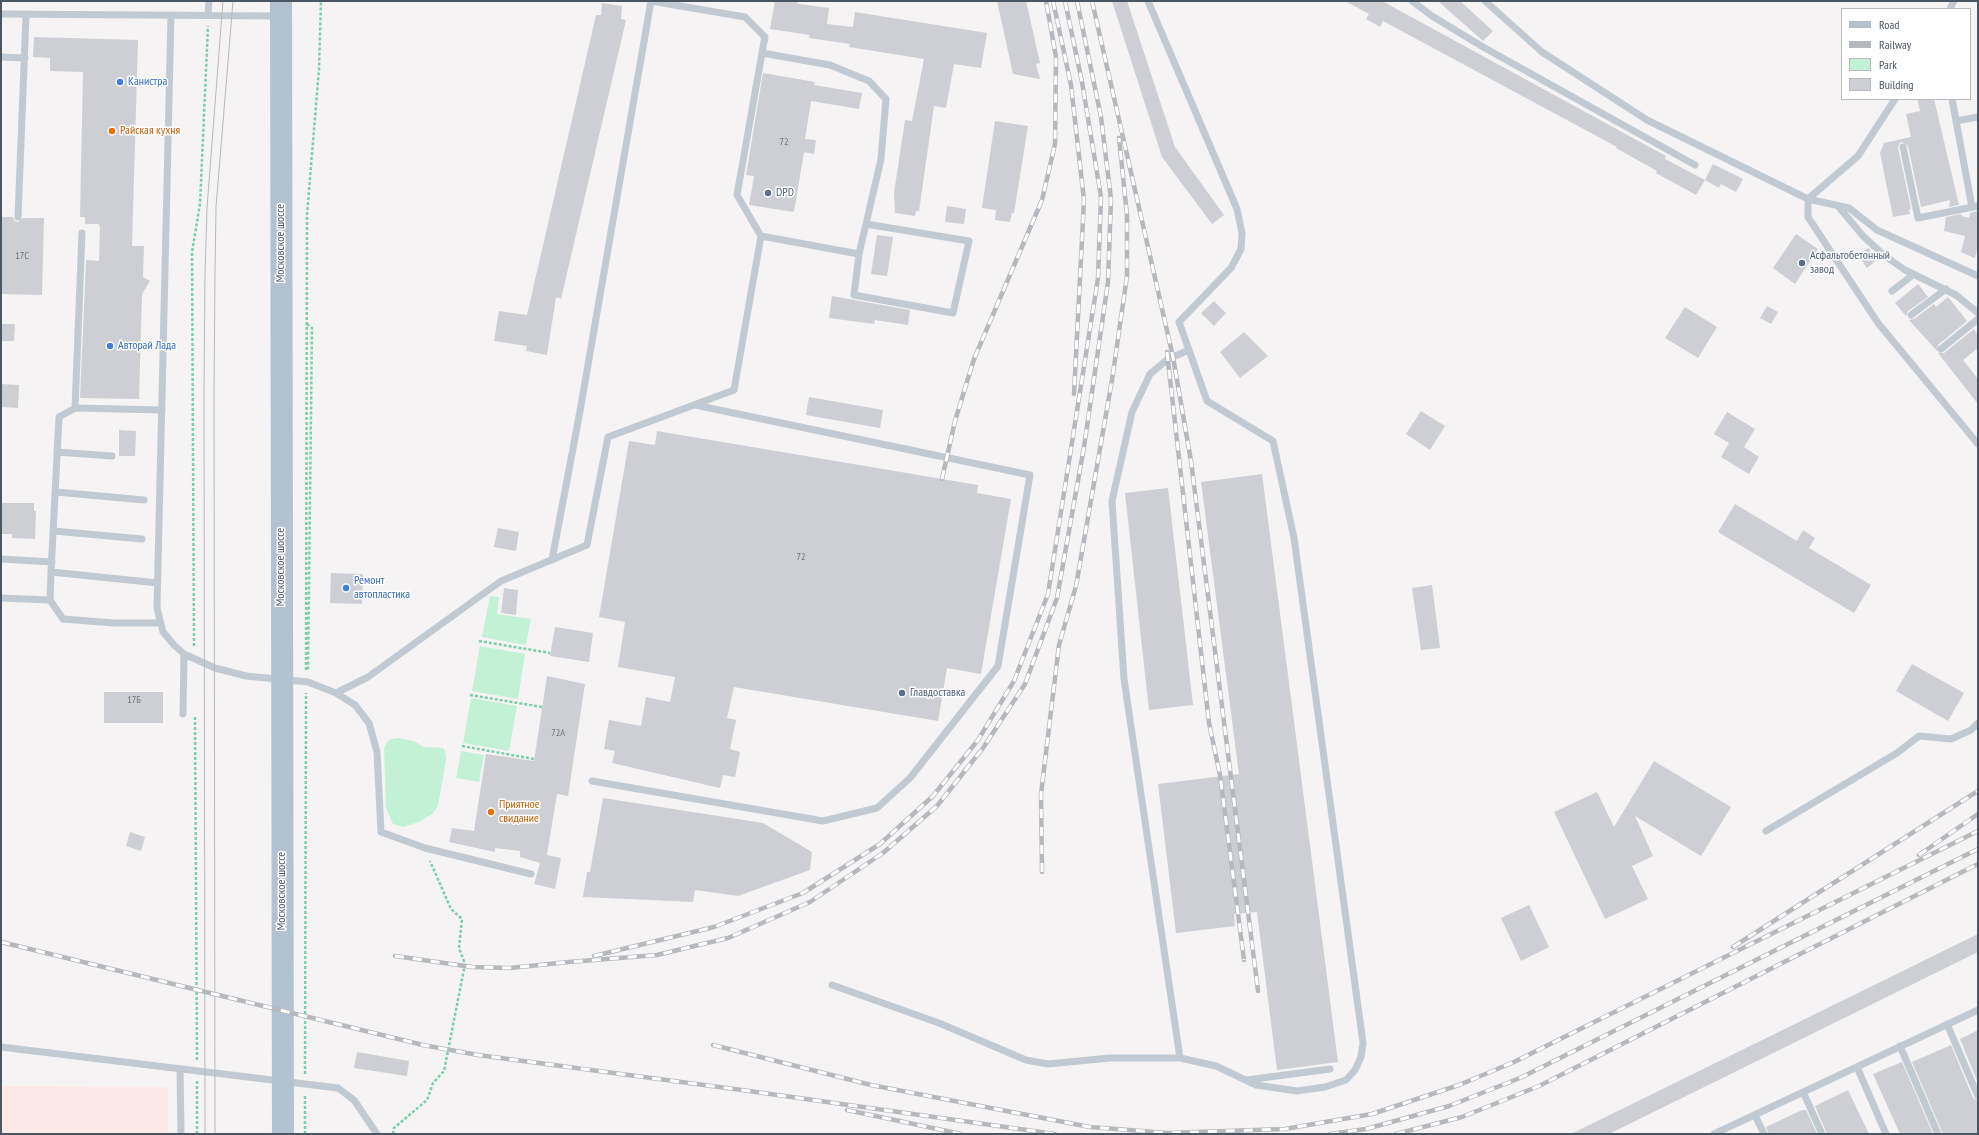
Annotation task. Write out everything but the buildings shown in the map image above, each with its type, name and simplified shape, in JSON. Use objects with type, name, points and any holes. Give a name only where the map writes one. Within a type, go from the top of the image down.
[{"type":"main road","name":"Московское шоссе","points":[[281,8],[283,1134]]},
{"type":"lane","points":[[208,15],[209,1]]},
{"type":"lane","points":[[336,693],[368,677],[501,581],[552,560],[586,545],[608,437],[734,390],[760,236],[737,195],[765,37],[745,18],[651,1],[580,411],[552,560]]},
{"type":"lane","points":[[832,985],[939,1023],[1026,1060],[1048,1064],[1110,1058],[1180,1058],[1216,1066],[1256,1085],[1296,1091],[1325,1087],[1346,1080],[1355,1070],[1361,1057],[1363,1043],[1294,538],[1273,441],[1207,401],[1179,322],[1231,268],[1241,249],[1242,233],[1237,209],[1148,1]]},
{"type":"lane","points":[[1412,1],[1432,16],[1483,47],[1695,165]]},
{"type":"lane","points":[[1485,1],[1542,52],[1647,120],[1808,199],[1849,208],[1877,230],[1978,276]]},
{"type":"lane","points":[[1,14],[208,15],[281,8]]},
{"type":"lane","points":[[18,217],[26,14]]},
{"type":"lane","points":[[171,15],[157,608],[163,632],[184,654],[215,668],[246,676],[308,682],[336,693],[355,705],[369,723],[377,752],[382,832],[425,848],[531,874]]},
{"type":"lane","points":[[762,53],[830,65],[869,81],[886,99],[881,160],[866,224],[859,254],[854,295],[953,313],[969,242],[866,224]]},
{"type":"lane","points":[[1,57],[25,58]]},
{"type":"lane","points":[[1894,100],[1858,156],[1808,199],[1808,217],[1878,323],[1978,444]]},
{"type":"lane","points":[[1903,147],[1918,218],[1975,206],[1952,100]]},
{"type":"lane","points":[[1956,121],[1978,117]]},
{"type":"lane","points":[[1838,206],[1863,236],[1885,256],[1914,274],[1956,295],[1978,313]]},
{"type":"lane","points":[[75,408],[82,233]]},
{"type":"lane","points":[[760,236],[859,254]]},
{"type":"lane","points":[[1892,292],[1914,274]]},
{"type":"lane","points":[[1911,315],[1946,289]]},
{"type":"lane","points":[[1941,349],[1978,319]]},
{"type":"lane","points":[[1180,1058],[1124,679],[1112,501],[1132,412],[1150,374],[1168,359],[1189,350]]},
{"type":"lane","points":[[592,781],[823,821],[877,808],[910,778],[998,666],[1030,475],[695,405]]},
{"type":"lane","points":[[160,623],[114,623],[62,619],[50,600],[59,417],[75,408],[162,410]]},
{"type":"lane","points":[[57,452],[112,456]]},
{"type":"lane","points":[[56,492],[144,500]]},
{"type":"lane","points":[[54,531],[142,539]]},
{"type":"lane","points":[[1,559],[52,562]]},
{"type":"lane","points":[[51,572],[158,583]]},
{"type":"lane","points":[[1,598],[50,600]]},
{"type":"lane","points":[[183,714],[184,654]]},
{"type":"lane","points":[[1766,831],[1896,753],[1919,736],[1951,739],[1971,730],[1978,723]]},
{"type":"lane","points":[[1714,1134],[1978,1010]]},
{"type":"lane","points":[[1947,1024],[1978,1096]]},
{"type":"lane","points":[[1900,1046],[1938,1134]]},
{"type":"lane","points":[[1,1047],[338,1088],[354,1100],[377,1134]]},
{"type":"lane","points":[[1857,1067],[1886,1134]]},
{"type":"lane","points":[[180,1069],[181,1134]]},
{"type":"lane","points":[[1247,1080],[1330,1070]]},
{"type":"lane","points":[[1803,1092],[1822,1134]]},
{"type":"lane","points":[[1755,1115],[1764,1134]]},
{"type":"path","points":[[306,674],[307,216],[320,70],[321,1]]},
{"type":"path","points":[[194,648],[192,252],[200,204],[208,15]]},
{"type":"path","points":[[306,324],[312,328],[308,682]]},
{"type":"path","points":[[479,641],[550,654]]},
{"type":"path","points":[[305,1078],[306,689]]},
{"type":"path","points":[[470,694],[542,707]]},
{"type":"path","points":[[195,712],[197,1062]]},
{"type":"path","points":[[462,746],[534,759]]},
{"type":"path","points":[[393,1134],[394,1128],[428,1100],[433,1083],[444,1071],[465,964],[459,948],[462,919],[451,909],[425,848]]},
{"type":"path","points":[[197,1078],[197,1134]]},
{"type":"path","points":[[305,1094],[305,1134]]},
{"type":"shaded area","points":[[1,1086],[168,1087],[168,1134],[1,1134]]},
{"type":"green space","points":[[490,596],[499,597],[497,614],[531,619],[526,645],[482,637]]},
{"type":"green space","points":[[480,646],[525,654],[518,699],[472,691]]},
{"type":"green space","points":[[471,698],[517,706],[509,751],[463,743]]},
{"type":"green space","points":[[399,738],[414,741],[423,747],[443,748],[445,751],[446,760],[438,806],[432,814],[419,822],[403,827],[393,824],[386,808],[384,748],[387,742],[391,739]]},
{"type":"green space","points":[[461,751],[484,755],[479,782],[456,778]]},
{"type":"tram line","points":[[205,1134],[205,273],[207,208],[223,1]]},
{"type":"tram line","points":[[215,1134],[214,393],[216,207],[233,1]]},
{"type":"railway","points":[[942,479],[955,421],[974,359],[1042,200],[1055,144],[1056,57],[1046,1]]},
{"type":"railway","points":[[1053,1],[1071,85],[1084,200],[1074,394]]},
{"type":"railway","points":[[594,956],[714,927],[803,893],[880,844],[933,796],[978,740],[1014,681],[1048,594],[1098,278],[1101,197],[1082,82],[1065,1]]},
{"type":"railway","points":[[395,956],[472,967],[510,968],[657,955],[728,938],[810,902],[883,853],[937,806],[983,748],[1025,684],[1057,598],[1084,447],[1108,282],[1111,199],[1101,117],[1077,1]]},
{"type":"railway","points":[[1092,1],[1173,357],[1191,461],[1258,991]]},
{"type":"railway","points":[[1042,872],[1041,794],[1059,645],[1076,586],[1112,380],[1127,276],[1127,215],[1119,138]]},
{"type":"railway","points":[[1167,352],[1209,723],[1220,775],[1244,960]]},
{"type":"railway","points":[[1733,947],[1978,791]]},
{"type":"railway","points":[[1919,855],[1978,814]]},
{"type":"railway","points":[[713,1045],[871,1085],[1090,1127],[1167,1133],[1285,1129],[1372,1114],[1459,1085],[1514,1062],[1978,831]]},
{"type":"railway","points":[[1330,1134],[1366,1129],[1449,1106],[1520,1078],[1978,849]]},
{"type":"railway","points":[[1396,1134],[1462,1117],[1539,1086],[1978,864]]},
{"type":"railway","points":[[1,942],[423,1045],[478,1055],[1055,1134]]},
{"type":"railway","points":[[847,1110],[961,1134]]},
{"type":"place","name":"Канистра","points":[[120,82]]},
{"type":"place","name":"Райская кухня","points":[[112,131]]},
{"type":"place","name":"DPD","points":[[768,193]]},
{"type":"place","name":"Асфальтобетонный завод","points":[[1802,263]]},
{"type":"place","name":"Авторай Лада","points":[[110,346]]},
{"type":"place","name":"Ремонт автопластика","points":[[346,588]]},
{"type":"place","name":"Главдоставка","points":[[902,693]]},
{"type":"place","name":"Приятное свидание","points":[[491,812]]}]
